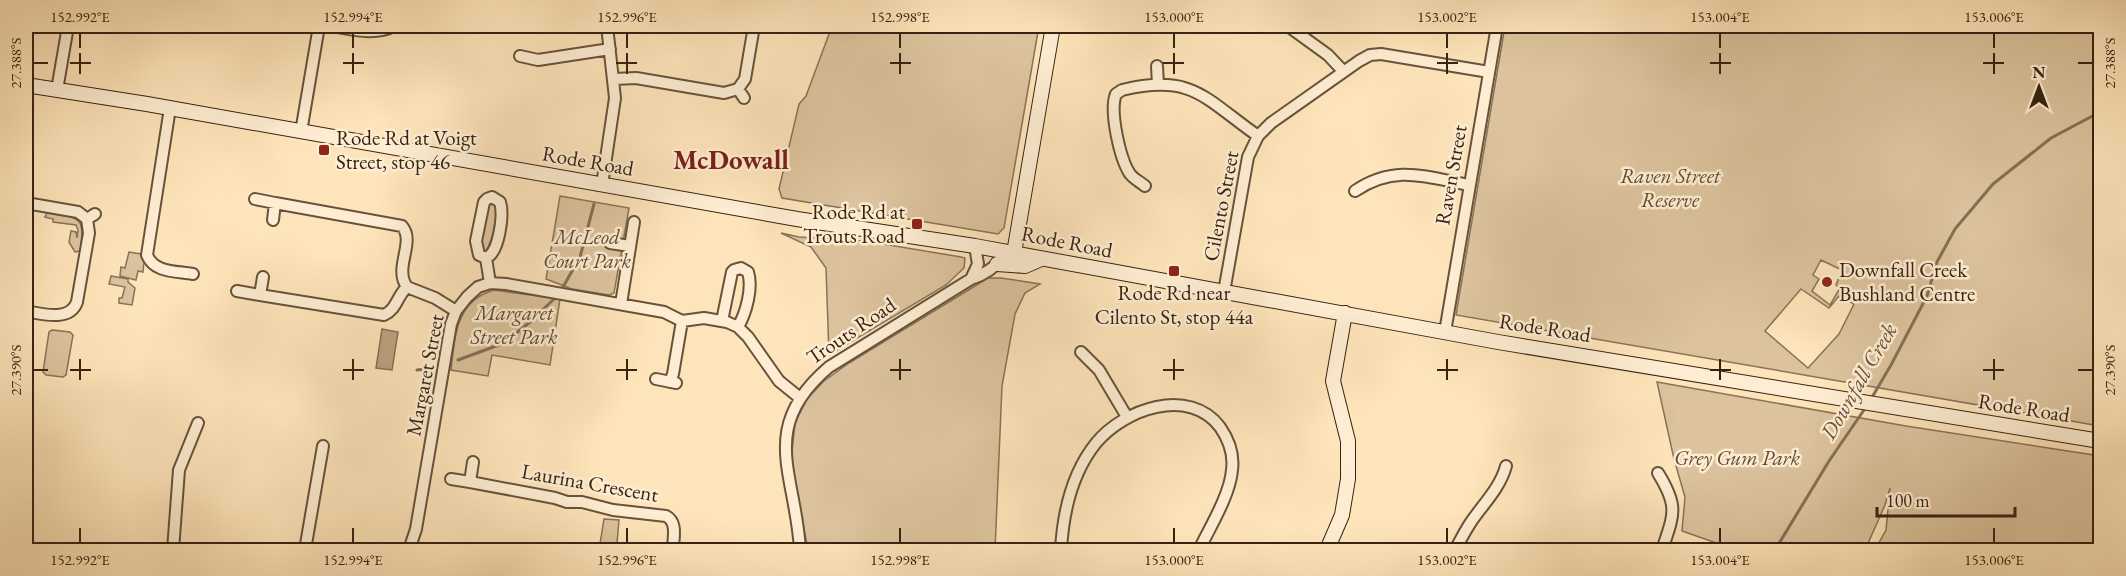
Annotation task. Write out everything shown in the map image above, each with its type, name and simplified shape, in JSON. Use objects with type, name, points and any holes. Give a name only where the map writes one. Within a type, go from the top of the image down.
[{"type":"main road","points":[[1041,259],[1025,267],[1005,256],[1053,26]]},
{"type":"main road","name":"Rode Road","points":[[26,85],[170,108],[804,220],[975,246],[1005,256],[1041,259],[1445,332],[2100,441]]},
{"type":"main road","points":[[1327,550],[1341,516],[1348,479],[1348,441],[1333,381],[1346,313]]},
{"type":"street","points":[[57,90],[68,26]]},
{"type":"street","points":[[301,132],[319,26]]},
{"type":"street","points":[[331,26],[371,32],[394,26]]},
{"type":"street","points":[[602,185],[614,111],[614,79],[607,26]]},
{"type":"street","points":[[614,79],[636,78],[741,94],[754,26]]},
{"type":"street","points":[[1288,26],[1328,56],[1343,71]]},
{"type":"street","name":"Raven Street","points":[[1445,332],[1497,26]]},
{"type":"street","points":[[520,56],[538,60],[610,49]]},
{"type":"street","name":"Cilento Street","points":[[1224,292],[1246,164],[1258,136],[1270,123],[1363,58],[1381,54],[1489,72]]},
{"type":"street","points":[[1157,66],[1158,85]]},
{"type":"street","points":[[1145,186],[1130,173],[1119,141],[1114,101],[1116,94],[1122,90],[1176,84],[1192,89],[1258,136]]},
{"type":"street","points":[[170,108],[147,255],[156,267],[193,274]]},
{"type":"street","points":[[1355,191],[1378,178],[1395,174],[1469,185]]},
{"type":"street","points":[[492,197],[499,200],[502,211],[495,249],[491,256],[486,258],[479,255],[477,241],[484,202],[492,197]]},
{"type":"street","points":[[255,199],[402,226],[407,237],[402,275],[406,287]]},
{"type":"street","points":[[26,203],[91,216],[77,302],[72,312],[62,315],[26,311]]},
{"type":"street","points":[[273,220],[275,203]]},
{"type":"street","points":[[621,304],[634,222]]},
{"type":"street","points":[[610,243],[630,246]]},
{"type":"street","points":[[971,279],[978,264],[975,246]]},
{"type":"street","name":"Trouts Road","points":[[800,550],[785,457],[788,427],[800,398],[811,383],[829,367],[971,279],[983,275],[1005,256]]},
{"type":"street","points":[[486,258],[490,283],[669,313],[682,321],[699,317],[722,321],[738,327],[748,337],[779,381],[800,398]]},
{"type":"street","points":[[722,321],[732,272],[741,268],[748,272],[750,280],[744,313],[738,327]]},
{"type":"street","points":[[260,295],[263,277]]},
{"type":"street","name":"Margaret Street","points":[[409,550],[416,529],[449,332],[456,311],[473,290],[490,283]]},
{"type":"street","points":[[237,291],[384,315],[393,309],[398,296],[406,287]]},
{"type":"street","points":[[406,287],[435,298],[456,311]]},
{"type":"street","points":[[656,379],[673,382],[682,321]]},
{"type":"street","points":[[1081,352],[1099,370],[1127,417]]},
{"type":"street","points":[[1061,550],[1068,502],[1084,462],[1097,442],[1127,417],[1153,408],[1184,406],[1210,417],[1227,439],[1232,454],[1231,479],[1199,550]]},
{"type":"street","points":[[173,550],[179,470],[198,423]]},
{"type":"street","points":[[305,550],[323,446]]},
{"type":"street","points":[[470,482],[473,462]]},
{"type":"street","points":[[1455,550],[1472,522],[1497,489],[1506,466]]},
{"type":"street","points":[[1658,473],[1674,506],[1662,550]]},
{"type":"street","name":"Laurina Crescent","points":[[451,479],[567,502],[582,502],[607,508],[666,516],[674,523],[673,550]]},
{"type":"green space","points":[[832,26],[1039,26],[1004,228],[998,234],[782,198],[779,189],[799,104],[806,96]]},
{"type":"green space","name":"Raven Street Reserve","points":[[1505,26],[2100,26],[2100,426],[1456,315]],"holes":[[[1821,260],[1842,270],[1836,285],[1840,288],[1830,305],[1812,291],[1819,279],[1813,275]],[[1801,289],[1829,308],[1839,296],[1854,304],[1839,334],[1808,368],[1765,331]]]},
{"type":"green space","name":"McLeod Court Park","points":[[560,196],[629,208],[614,293],[609,295],[572,289],[546,279]]},
{"type":"green space","points":[[488,203],[495,203],[499,217],[496,218],[493,245],[484,255],[480,241],[481,232],[484,232]]},
{"type":"green space","points":[[47,213],[78,220],[82,231],[80,251],[75,252],[69,242],[71,231],[76,232],[77,238],[76,225],[53,222],[53,219],[45,217]]},
{"type":"green space","points":[[781,233],[799,237],[865,241],[961,257],[965,258],[964,268],[946,285],[829,355],[826,268],[811,247]]},
{"type":"green space","points":[[129,252],[141,254],[144,261],[143,272],[138,271],[136,280],[120,276],[121,267],[125,268]]},
{"type":"green space","points":[[111,276],[128,279],[128,282],[135,288],[132,305],[119,303],[125,287],[109,284]]},
{"type":"green space","points":[[988,278],[1040,284],[1025,293],[1015,314],[1002,386],[995,550],[808,550],[793,473],[792,452],[795,423],[807,399],[824,381],[849,363]]},
{"type":"green space","name":"Margaret Street Park","points":[[494,290],[560,299],[550,365],[492,355],[488,376],[451,370],[456,332],[465,311],[481,295]]},
{"type":"green space","points":[[52,330],[70,332],[73,335],[66,375],[63,377],[46,375],[43,372],[49,332]]},
{"type":"green space","name":"Grey Gum Park","points":[[1657,382],[1906,426],[2100,456],[2100,550],[1875,550],[1886,530],[1890,488],[1865,550],[1736,550],[1682,531],[1685,497]]},
{"type":"green space","points":[[604,519],[619,520],[617,543],[619,550],[599,550]]},
{"type":"shaded area","points":[[382,329],[398,332],[392,370],[376,368]]},
{"type":"waterway","name":"Downfall Creek","points":[[1871,399],[1927,296],[1937,262],[1955,229],[1993,184],[2051,138],[2100,112]]},
{"type":"waterway","points":[[563,287],[580,257],[594,204]]},
{"type":"waterway","points":[[458,360],[504,343],[555,298]]},
{"type":"waterway","points":[[417,370],[432,368]]},
{"type":"waterway","name":"Downfall Creek","points":[[1775,550],[1829,461],[1866,407]]},
{"type":"place","name":"Rode Rd at Voigt Street, stop 46","points":[[324,150]]},
{"type":"place","name":"Rode Rd at Trouts Road","points":[[917,224]]},
{"type":"place","name":"Rode Rd near Cilento St, stop 44a","points":[[1174,271]]},
{"type":"place","name":"Downfall Creek Bushland Centre","points":[[1827,282]]},
{"type":"district","name":"McDowall","points":[[731,160]]}]
